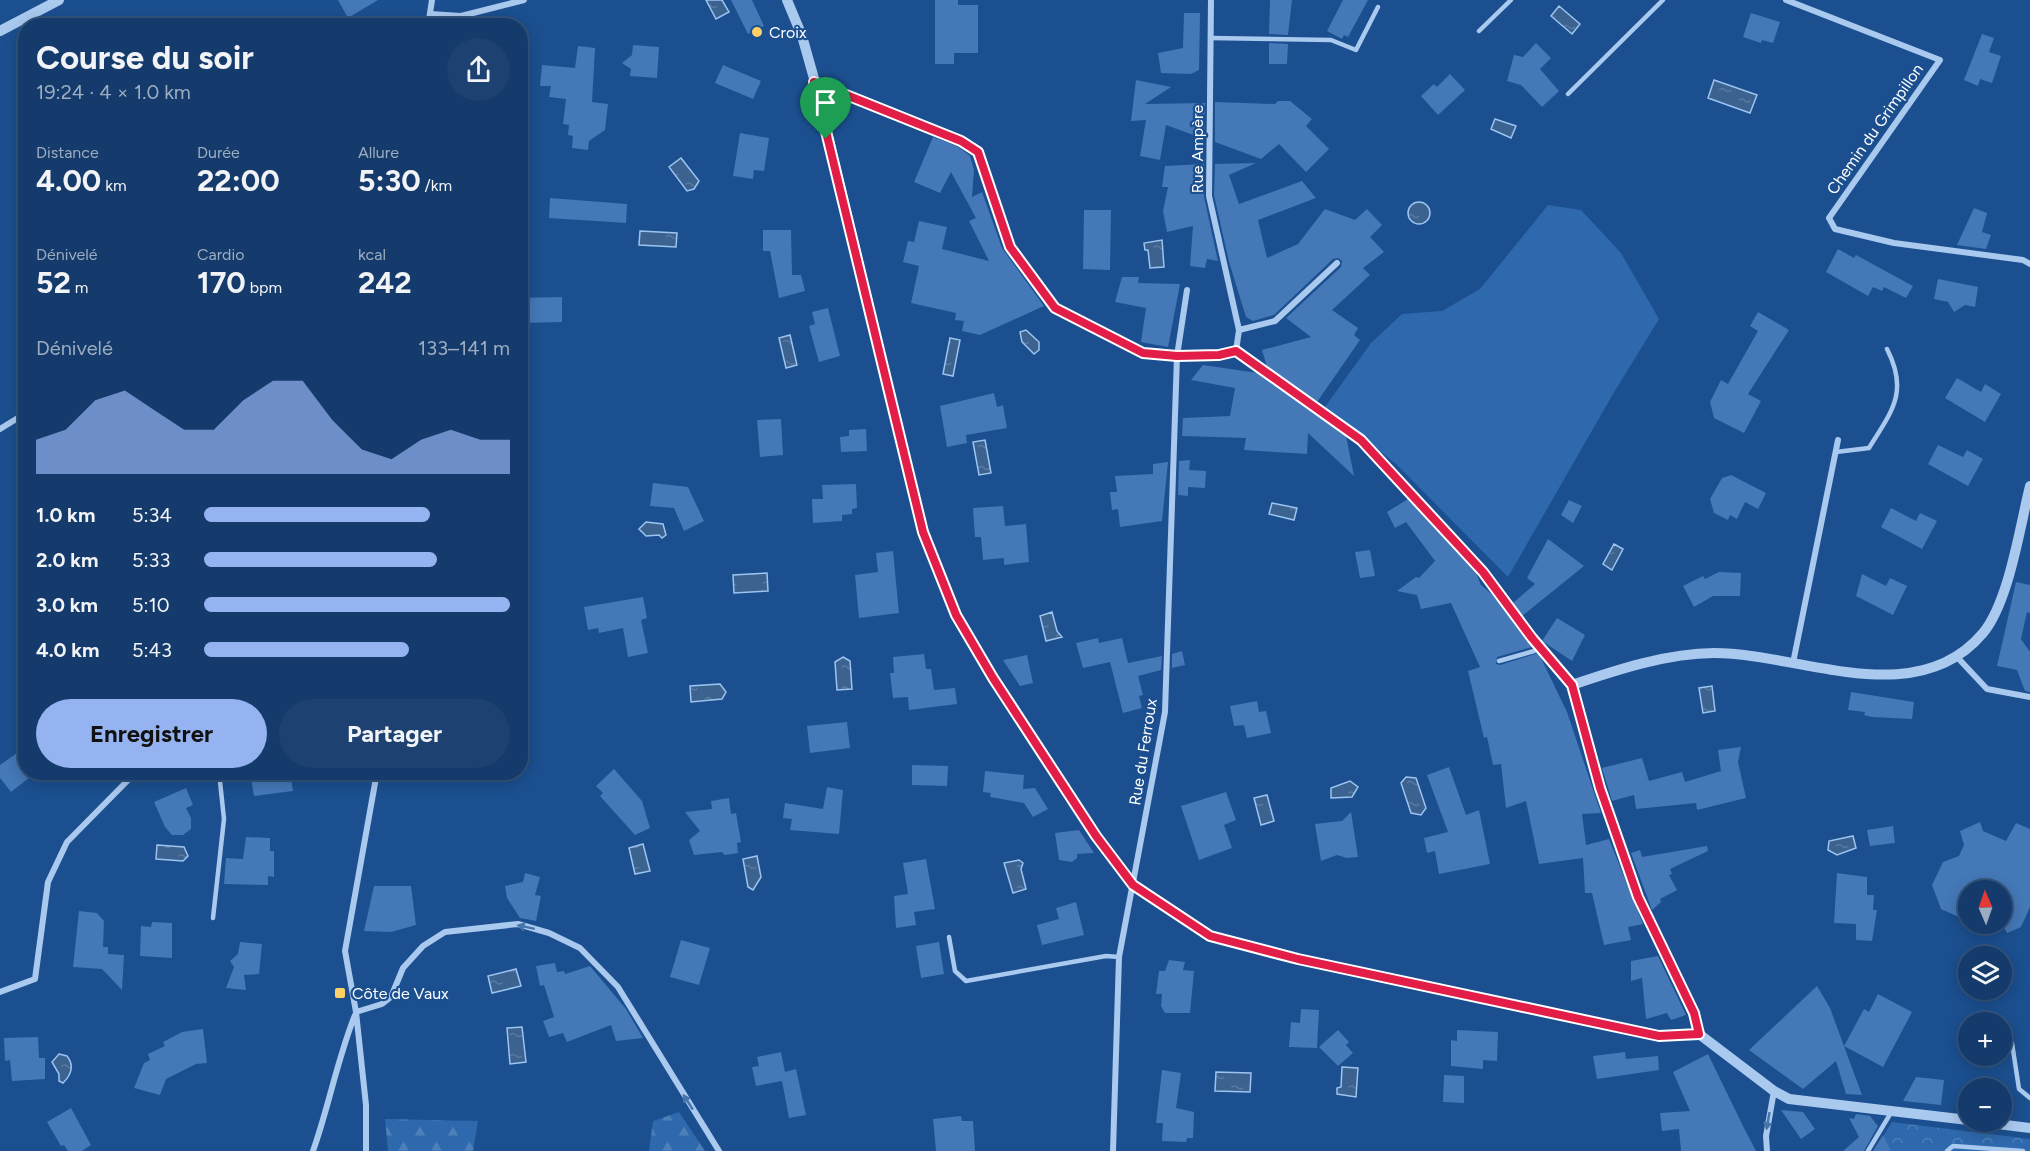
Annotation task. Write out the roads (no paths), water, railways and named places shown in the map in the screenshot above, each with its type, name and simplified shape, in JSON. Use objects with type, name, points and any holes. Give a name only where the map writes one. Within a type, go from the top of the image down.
[{"type":"street","points":[[25,18],[59,0]]},
{"type":"street","points":[[429,18],[432,0]]},
{"type":"street","points":[[430,14],[461,16],[524,0]]},
{"type":"street","points":[[787,0],[802,36],[814,82],[923,532],[956,615],[993,678],[1096,836],[1133,885],[1210,936],[1298,959],[1659,1036],[1699,1034]]},
{"type":"street","name":"Rue Ampère","points":[[1211,0],[1209,196],[1239,330]]},
{"type":"street","name":"Chemin du Grimpillon","points":[[1786,0],[1940,60],[1829,218],[1835,229],[1894,243],[2023,260],[2030,264]]},
{"type":"street","points":[[0,31],[18,22]]},
{"type":"street","points":[[814,82],[961,141],[978,152],[1010,247],[1055,308],[1143,353],[1177,356],[1219,355],[1236,351],[1361,440],[1483,572],[1572,685],[1600,788],[1638,897],[1694,1013],[1699,1034],[1773,1091],[1789,1099],[1958,1119]]},
{"type":"street","points":[[1236,351],[1239,330],[1275,321],[1337,263]]},
{"type":"street","name":"Rue du Ferroux","points":[[1113,1151],[1119,957],[1165,712],[1177,356],[1187,290]]},
{"type":"street","points":[[0,429],[18,418]]},
{"type":"street","points":[[1793,663],[1838,440]]},
{"type":"street","points":[[1572,685],[1636,664],[1714,653],[1864,675],[1908,674],[1957,657],[1984,632],[2003,594],[2030,486]]},
{"type":"street","points":[[1957,657],[1987,689],[2030,697]]},
{"type":"street","points":[[0,992],[35,979],[48,882],[67,842],[128,780]]},
{"type":"street","points":[[366,1151],[366,1105],[345,938],[375,780]]},
{"type":"street","points":[[356,1012],[382,1004],[391,997],[403,968],[423,946],[445,932],[518,924],[549,933],[580,948],[618,987],[719,1151]]},
{"type":"street","points":[[313,1151],[327,1112],[343,1045],[356,1012]]},
{"type":"street","points":[[1767,1151],[1766,1136],[1773,1091]]},
{"type":"street","points":[[2012,1126],[2030,1128]]},
{"type":"lane","points":[[1479,31],[1511,0]]},
{"type":"lane","points":[[1568,94],[1663,0]]},
{"type":"lane","points":[[1211,38],[1330,40],[1356,50],[1378,7]]},
{"type":"lane","points":[[1836,452],[1869,448],[1896,403],[1897,368],[1887,349]]},
{"type":"lane","points":[[1499,661],[1534,651],[1540,646]]},
{"type":"lane","points":[[213,918],[224,819],[220,780]]},
{"type":"lane","points":[[949,937],[955,971],[966,981],[1106,956],[1119,957]]},
{"type":"lane","points":[[2012,1043],[2019,1089],[2030,1098]]},
{"type":"lane","points":[[1868,1151],[1893,1111]]},
{"type":"lane","points":[[1947,1151],[1953,1146],[2023,1151]]},
{"type":"water","points":[[706,0],[722,0],[729,12],[716,19]]},
{"type":"water","points":[[1559,6],[1580,24],[1572,34],[1551,16]]},
{"type":"water","points":[[1714,80],[1757,95],[1750,113],[1708,98]]},
{"type":"water","points":[[1495,119],[1516,126],[1511,138],[1491,129]]},
{"type":"water","points":[[681,158],[699,181],[694,189],[687,191],[669,167]]},
{"type":"water","points":[[1419,202],[1429,209],[1430,213],[1423,223],[1419,224],[1409,217],[1408,213],[1415,203]]},
{"type":"water","points":[[640,231],[677,233],[676,247],[639,245]]},
{"type":"water","points":[[1162,240],[1164,267],[1150,268],[1148,250],[1145,250],[1144,243]]},
{"type":"water","points":[[1026,330],[1039,342],[1039,350],[1034,354],[1022,342],[1020,332]]},
{"type":"water","points":[[790,335],[797,365],[786,368],[779,338]]},
{"type":"water","points":[[950,338],[960,340],[953,376],[943,374]]},
{"type":"water","points":[[985,440],[991,473],[979,475],[973,442]]},
{"type":"water","points":[[1272,503],[1297,508],[1294,520],[1269,514]]},
{"type":"water","points":[[646,522],[663,524],[666,535],[662,538],[659,535],[646,536],[639,529]]},
{"type":"water","points":[[1614,544],[1623,549],[1612,570],[1603,564]]},
{"type":"water","points":[[767,573],[768,591],[734,593],[733,575]]},
{"type":"water","points":[[1052,612],[1057,631],[1062,637],[1046,641],[1040,616]]},
{"type":"water","points":[[843,657],[850,661],[852,689],[837,690],[835,662]]},
{"type":"water","points":[[720,684],[726,692],[722,699],[691,702],[690,686]]},
{"type":"water","points":[[1712,686],[1715,711],[1703,713],[1699,688]]},
{"type":"water","points":[[1406,777],[1416,778],[1426,808],[1421,815],[1411,813],[1401,783]]},
{"type":"water","points":[[1350,781],[1358,787],[1352,797],[1331,798],[1331,788]]},
{"type":"water","points":[[1267,795],[1274,821],[1261,825],[1254,798]]},
{"type":"water","points":[[1853,836],[1856,848],[1837,855],[1828,850],[1829,841]]},
{"type":"water","points":[[643,844],[650,871],[635,874],[629,848]]},
{"type":"water","points":[[157,845],[184,847],[188,856],[183,861],[156,859]]},
{"type":"water","points":[[757,856],[761,877],[753,890],[748,887],[743,859]]},
{"type":"water","points":[[1019,860],[1023,863],[1021,869],[1026,889],[1013,893],[1004,863]]},
{"type":"water","points":[[516,969],[521,986],[492,993],[488,976]]},
{"type":"water","points":[[522,1027],[526,1062],[510,1064],[507,1028]]},
{"type":"water","points":[[59,1054],[67,1056],[71,1063],[70,1074],[63,1083],[59,1081],[59,1074],[52,1062]]},
{"type":"water","points":[[1342,1067],[1358,1068],[1356,1097],[1337,1094],[1337,1088],[1341,1087]]},
{"type":"water","points":[[1216,1072],[1251,1073],[1250,1092],[1215,1091]]},
{"type":"place","name":"Croix","points":[[757,32]]},
{"type":"place","name":"Côte de Vaux","points":[[340,993]]}]
